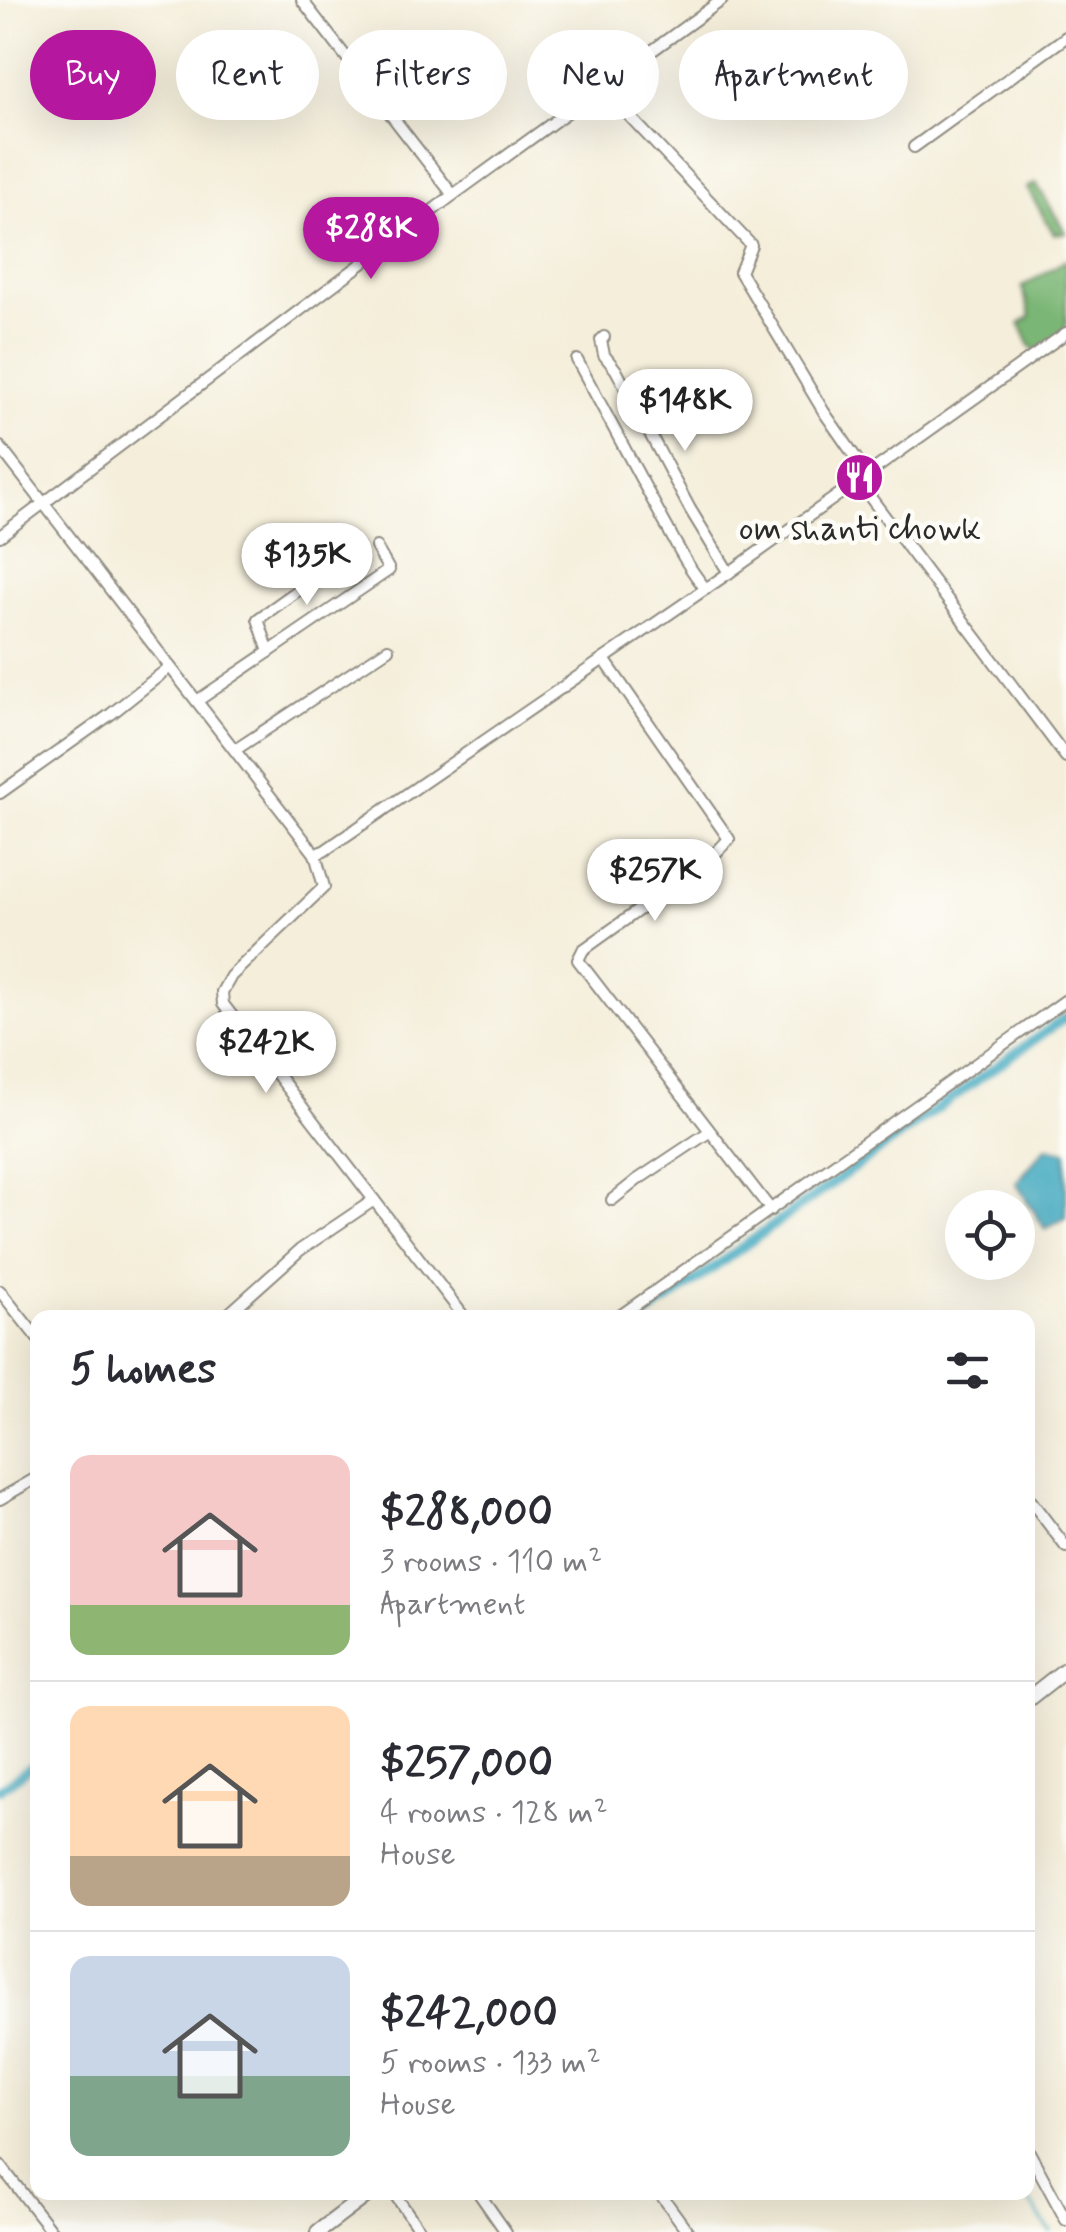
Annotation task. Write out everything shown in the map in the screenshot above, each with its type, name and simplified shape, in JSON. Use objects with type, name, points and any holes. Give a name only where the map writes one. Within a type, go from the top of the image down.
[{"type":"street","points":[[302,0],[453,195]]},
{"type":"street","points":[[659,47],[722,0]]},
{"type":"street","points":[[914,147],[1066,38]]},
{"type":"street","points":[[0,536],[558,120]]},
{"type":"street","points":[[633,120],[750,244],[740,272],[862,478],[1066,757]]},
{"type":"street","points":[[315,854],[324,852],[729,573],[1066,333]]},
{"type":"street","points":[[604,337],[600,340],[604,355],[729,573]]},
{"type":"street","points":[[577,360],[680,551],[706,588]]},
{"type":"street","points":[[0,447],[315,854],[324,887],[231,976],[222,992],[223,1004],[459,1310]]},
{"type":"street","points":[[197,701],[389,570],[376,547]]},
{"type":"street","points":[[270,652],[258,619],[333,560]]},
{"type":"street","points":[[236,750],[388,649]]},
{"type":"street","points":[[604,659],[729,839],[710,859],[583,950],[578,960],[771,1210]]},
{"type":"street","points":[[0,794],[170,667]]},
{"type":"street","points":[[628,1310],[1066,1000]]},
{"type":"street","points":[[612,1200],[709,1132]]},
{"type":"street","points":[[233,1310],[300,1250],[374,1200]]},
{"type":"street","points":[[0,1291],[30,1329]]},
{"type":"street","points":[[0,1499],[30,1482]]},
{"type":"street","points":[[1035,1507],[1066,1546]]},
{"type":"street","points":[[1035,1693],[1066,1670]]},
{"type":"street","points":[[1035,2163],[1066,2220]]},
{"type":"street","points":[[0,2164],[52,2232]]},
{"type":"street","points":[[318,2232],[360,2200]]},
{"type":"street","points":[[399,2200],[421,2232]]},
{"type":"street","points":[[484,2200],[506,2232]]},
{"type":"street","points":[[664,2200],[688,2232]]},
{"type":"green space","points":[[1036,183],[1066,233],[1054,234],[1027,188]]},
{"type":"green space","points":[[1066,260],[1066,332],[1037,353],[1020,324],[1031,316],[1022,287]]},
{"type":"water","points":[[1046,1147],[1066,1151],[1066,1218],[1045,1229],[1035,1213],[1035,1190],[1020,1190],[1016,1183]]},
{"type":"waterway","points":[[654,1310],[1066,1017]]},
{"type":"waterway","points":[[0,1789],[30,1768]]},
{"type":"waterway","points":[[1029,2200],[1051,2232]]},
{"type":"place","name":"om shanti chowk","points":[[860,477]]}]
